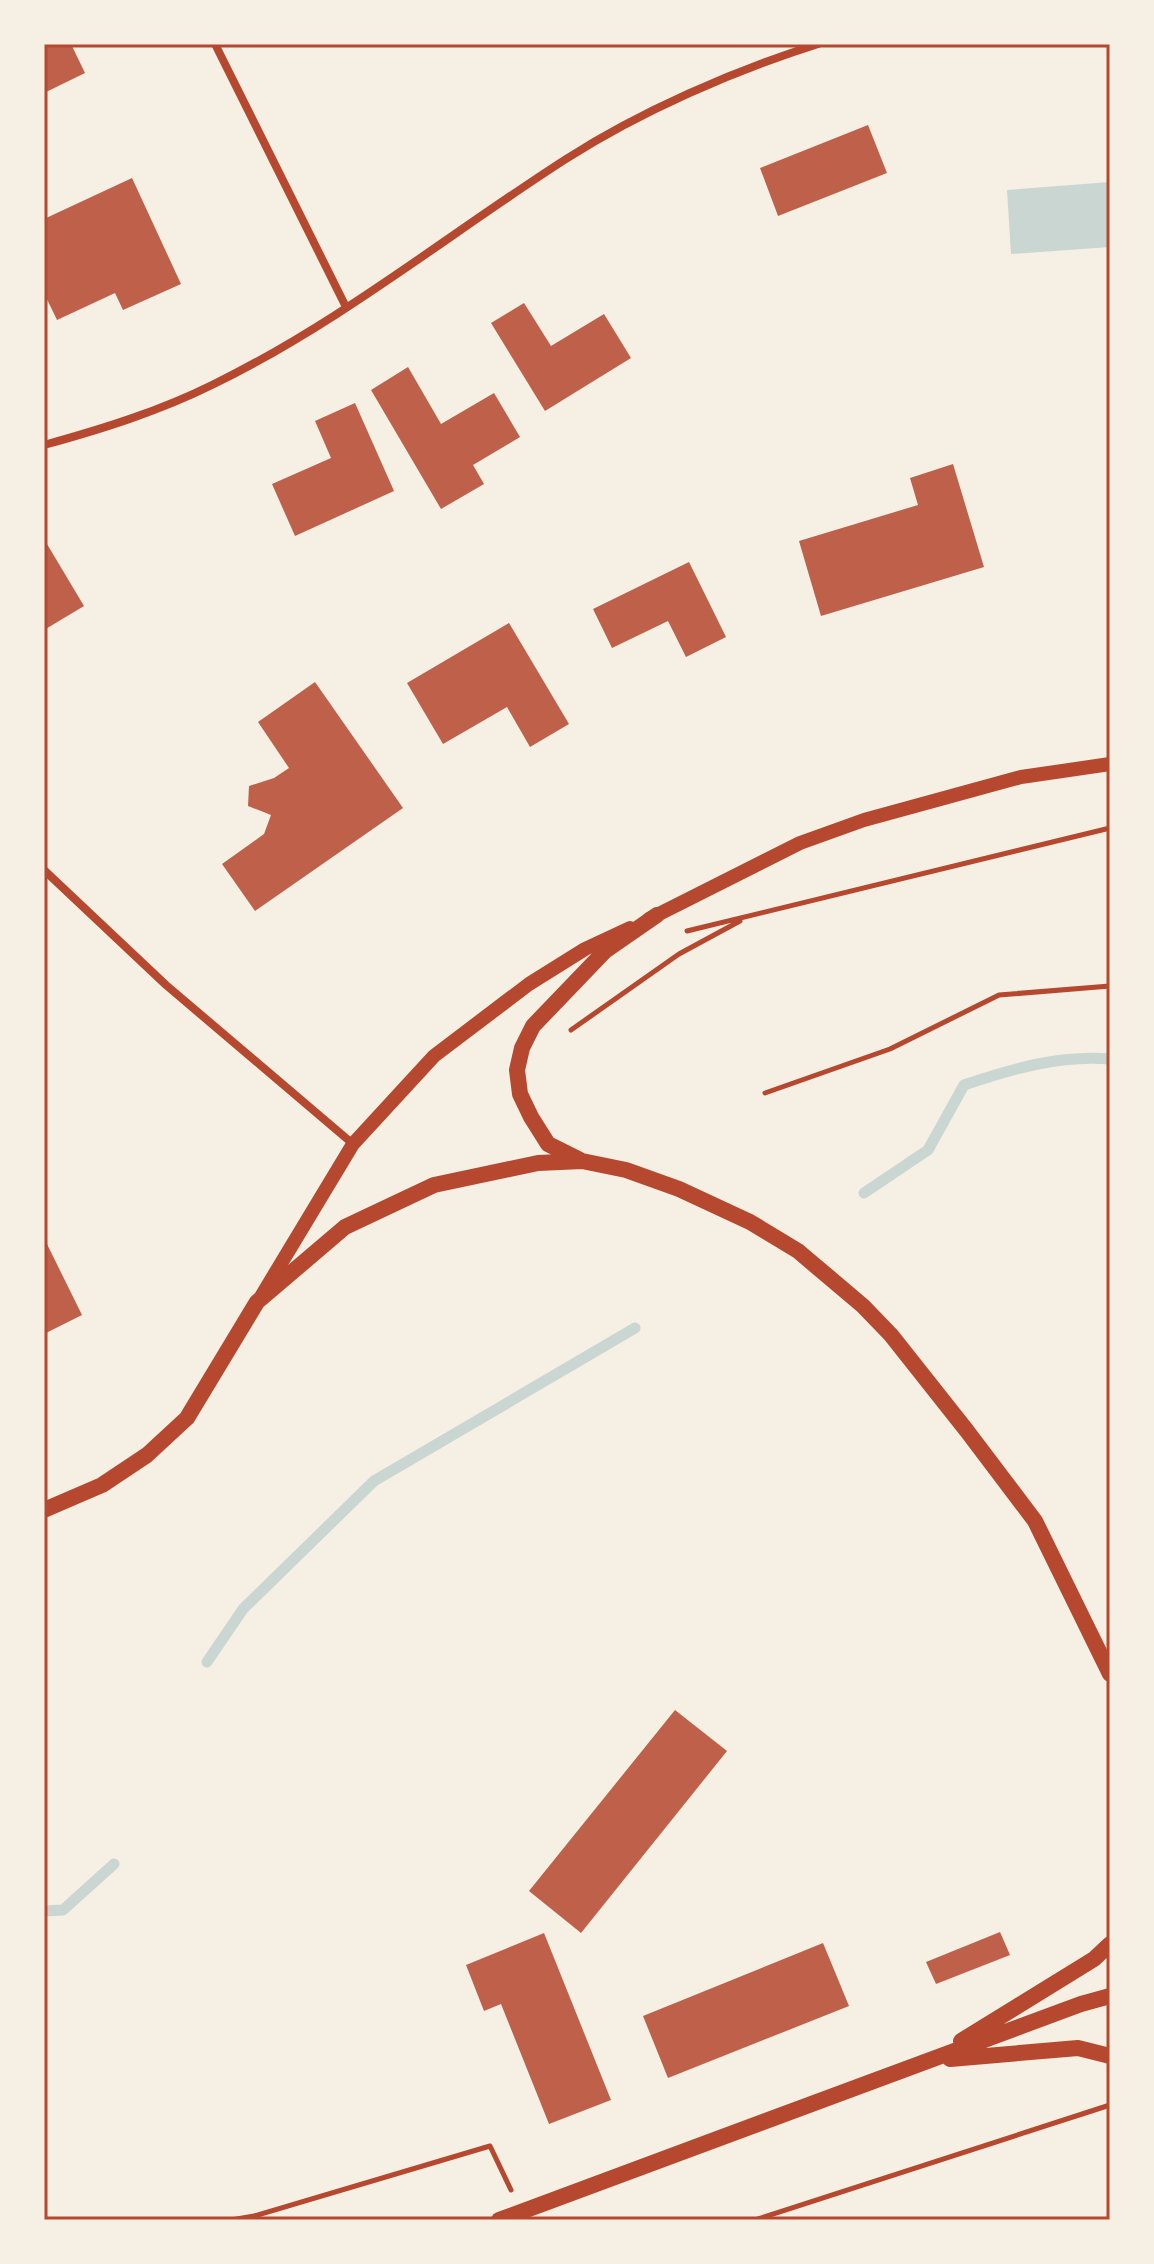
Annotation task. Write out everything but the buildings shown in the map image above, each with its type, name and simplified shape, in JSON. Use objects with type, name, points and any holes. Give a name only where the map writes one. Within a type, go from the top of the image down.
[{"type":"main road","points":[[582,1161],[548,1144],[531,1117],[520,1094],[517,1070],[522,1048],[533,1026],[605,951],[657,915]]},
{"type":"main road","points":[[44,1510],[102,1485],[147,1455],[187,1418],[257,1302],[345,1227],[434,1185],[538,1163],[582,1161],[626,1170],[679,1189],[750,1222],[798,1251],[863,1306],[949,1409],[1035,1521],[1110,1674]]},
{"type":"main road","points":[[929,2060],[1094,1959],[1110,1944]]},
{"type":"main road","points":[[499,2220],[1081,2004],[1110,1996]]},
{"type":"main road","points":[[929,2060],[1078,2048],[1110,2056]]},
{"type":"street","points":[[215,44],[346,307]]},
{"type":"street","points":[[44,445],[128,421],[213,385],[346,307],[568,158],[698,89],[752,66],[818,44]]},
{"type":"street","points":[[257,1302],[353,1144],[434,1056],[529,984],[585,949],[788,848],[864,820],[1021,777],[1110,764]]},
{"type":"street","points":[[44,870],[166,985],[353,1144]]},
{"type":"path","points":[[682,933],[1110,828]]},
{"type":"path","points":[[568,1032],[679,954],[722,929],[758,914]]},
{"type":"path","points":[[765,1093],[890,1049],[999,995],[1110,986]]},
{"type":"path","points":[[755,2220],[1110,2105]]},
{"type":"path","points":[[231,2220],[254,2216],[490,2146],[505,2177]]},
{"type":"shaded area","points":[[1110,182],[1110,247],[1011,254],[1007,190]]},
{"type":"waterway","points":[[864,1193],[928,1150],[964,1085],[1036,1064],[1072,1059],[1110,1059]]},
{"type":"waterway","points":[[207,1662],[243,1609],[374,1481],[635,1328]]},
{"type":"waterway","points":[[44,1911],[63,1910],[114,1864]]}]
